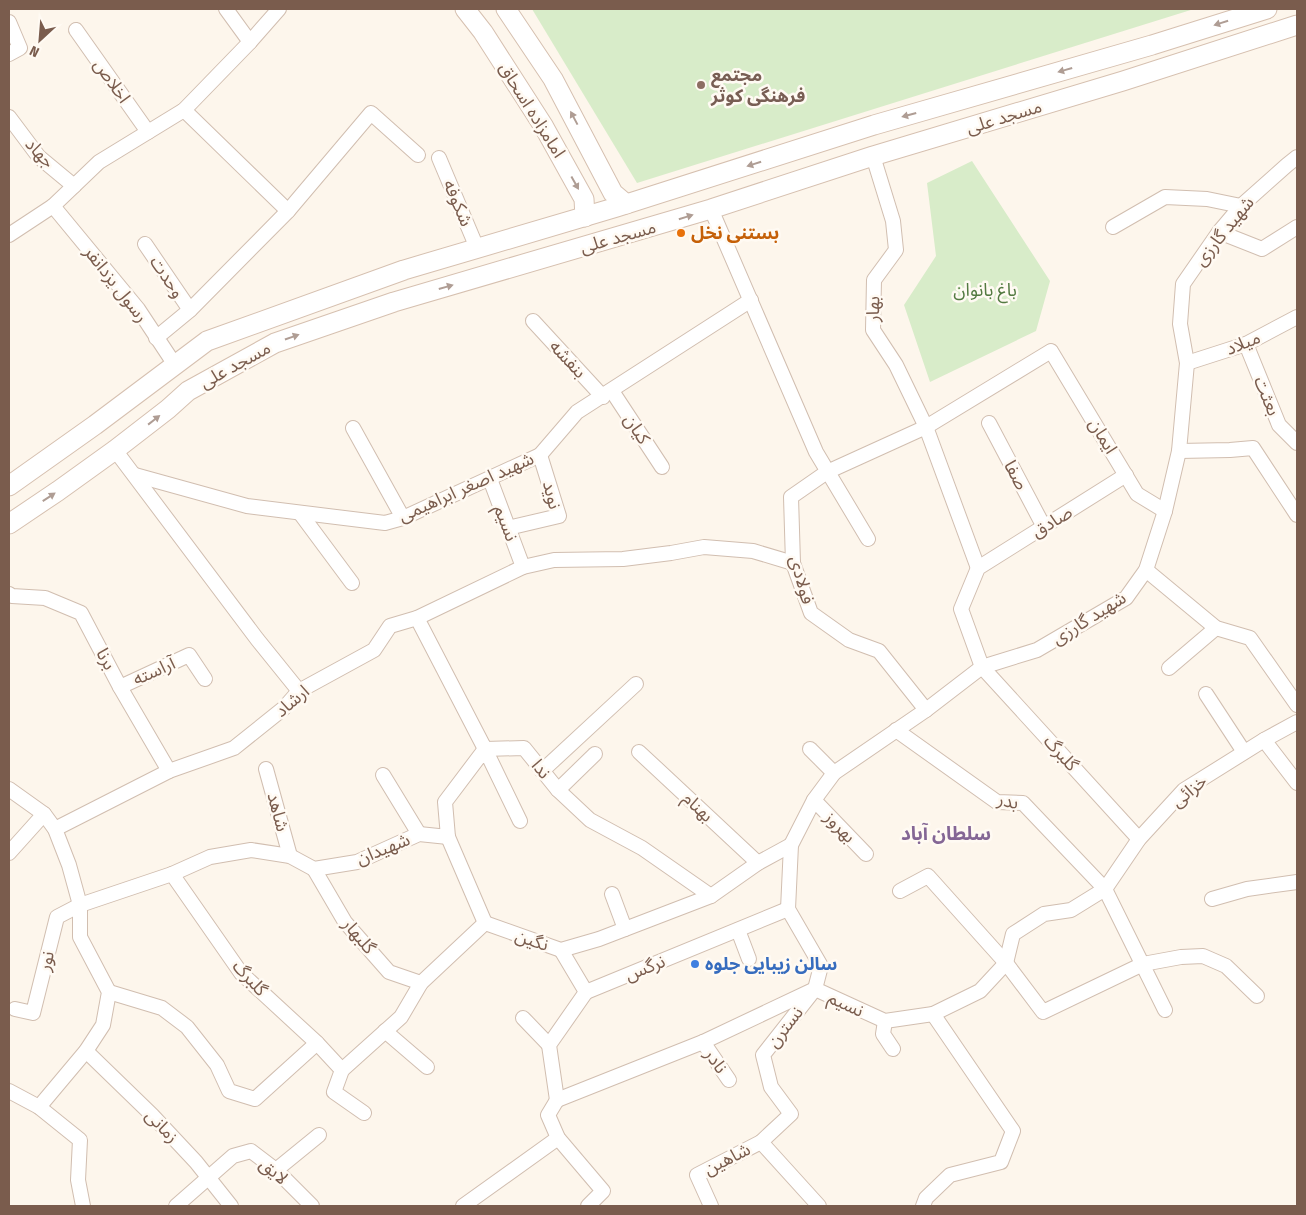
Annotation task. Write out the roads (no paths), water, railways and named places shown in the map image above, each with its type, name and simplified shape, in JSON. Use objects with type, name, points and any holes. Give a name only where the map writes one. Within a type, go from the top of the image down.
[{"type":"main road","name":"امامزاده اسحاق","points":[[465,9],[483,32],[544,127],[584,199],[585,217]]},
{"type":"main road","name":"امامزاده اسحاق","points":[[506,9],[553,79],[613,193],[626,204]]},
{"type":"main road","points":[[483,32],[506,9]]},
{"type":"main road","name":"مسجد علی","points":[[9,486],[207,341],[404,270],[585,217],[874,125],[1152,46],[1267,9]]},
{"type":"main road","name":"مسجد علی","points":[[9,524],[115,450],[188,391],[275,343],[394,302],[711,209],[873,156],[1161,69],[1297,25]]},
{"type":"main road","points":[[1152,46],[1161,69]]},
{"type":"main road","points":[[54,454],[72,481]]},
{"type":"street","points":[[226,9],[250,42]]},
{"type":"street","points":[[9,235],[53,206],[99,162],[184,110],[279,9]]},
{"type":"street","points":[[9,22],[20,48],[9,54]]},
{"type":"street","name":"اخلاص","points":[[76,30],[148,132]]},
{"type":"street","points":[[184,110],[288,211]]},
{"type":"street","points":[[156,338],[190,310],[288,211],[371,113],[418,155]]},
{"type":"street","name":"جهاد","points":[[9,117],[39,157],[74,186]]},
{"type":"street","name":"بهار","points":[[873,156],[893,221],[896,250],[874,280],[872,330],[896,365],[926,427]]},
{"type":"street","name":"شهید گارزی","points":[[788,909],[791,845],[814,800],[834,774],[926,710],[982,667],[1037,650],[1126,598],[1146,570],[1165,511],[1179,451],[1187,363],[1180,324],[1183,284],[1219,232],[1241,206],[1297,157]]},
{"type":"street","name":"شکوفه","points":[[439,158],[477,248]]},
{"type":"street","points":[[1113,227],[1165,197],[1207,199],[1241,206]]},
{"type":"street","name":"رسول یزدانفر","points":[[53,206],[138,309],[175,365]]},
{"type":"street","points":[[711,209],[816,452],[868,539]]},
{"type":"street","points":[[1219,232],[1262,249],[1297,227]]},
{"type":"street","name":"وحدت","points":[[145,244],[190,310]]},
{"type":"street","name":"شهید اصغر ابراهیمی","points":[[134,475],[247,506],[385,522],[403,518],[540,455],[577,412],[751,300]]},
{"type":"street","name":"میلاد","points":[[1187,363],[1246,344],[1297,317]]},
{"type":"street","name":"بنفشه","points":[[533,321],[607,393]]},
{"type":"street","name":"بعثت","points":[[1246,344],[1279,425],[1297,442]]},
{"type":"street","name":"فولادی","points":[[926,710],[879,651],[849,640],[810,613],[793,564],[791,497],[827,472],[926,427],[1051,351]]},
{"type":"street","name":"ایمان","points":[[1051,351],[1137,494],[1165,511]]},
{"type":"street","name":"کیان","points":[[607,393],[662,467]]},
{"type":"street","name":"صفا","points":[[989,423],[1044,527]]},
{"type":"street","points":[[926,427],[978,568],[961,609],[982,667]]},
{"type":"street","points":[[352,428],[403,518]]},
{"type":"street","points":[[1179,451],[1253,448],[1297,515]]},
{"type":"street","points":[[115,450],[299,692]]},
{"type":"street","name":"نوید","points":[[508,528],[559,516],[540,455]]},
{"type":"street","name":"صادق","points":[[978,568],[1126,475]]},
{"type":"street","name":"نسیم","points":[[490,479],[523,567]]},
{"type":"street","points":[[300,513],[352,583]]},
{"type":"street","name":"ارشاد","points":[[55,828],[170,771],[234,748],[284,708],[299,692],[374,650],[390,626],[417,618],[523,567],[554,560],[623,559],[704,547],[753,551],[793,564]]},
{"type":"street","points":[[1146,570],[1216,628],[1250,638],[1297,705]]},
{"type":"street","name":"برنا","points":[[9,594],[12,596],[45,598],[81,613],[120,687],[170,771]]},
{"type":"street","points":[[417,618],[520,821]]},
{"type":"street","points":[[1169,668],[1216,628]]},
{"type":"street","name":"آراسته","points":[[120,687],[189,655],[205,680]]},
{"type":"street","name":"گلبرگ","points":[[982,667],[1139,839]]},
{"type":"street","points":[[542,771],[636,684]]},
{"type":"street","points":[[1206,694],[1244,752]]},
{"type":"street","name":"خزائی","points":[[1105,889],[1139,839],[1184,790],[1244,752],[1297,722]]},
{"type":"street","name":"بدر","points":[[896,730],[997,802],[1024,803],[1105,889],[1165,1010]]},
{"type":"street","points":[[1264,740],[1297,783]]},
{"type":"street","name":"ندا","points":[[485,749],[524,748],[558,790],[590,820],[642,848],[711,896]]},
{"type":"street","points":[[364,1113],[334,1092],[342,1070],[401,1017],[421,983],[485,924],[448,837],[444,802],[485,749]]},
{"type":"street","points":[[810,749],[834,774]]},
{"type":"street","name":"بهنام","points":[[639,752],[758,863]]},
{"type":"street","points":[[558,790],[595,754]]},
{"type":"street","name":"شاهد","points":[[266,769],[290,856]]},
{"type":"street","points":[[383,775],[419,834]]},
{"type":"street","points":[[9,806],[14,793],[44,814],[55,828],[69,865],[80,905],[80,937],[109,992],[103,1025],[86,1051],[39,1107]]},
{"type":"street","name":"بهروز","points":[[814,800],[866,854]]},
{"type":"street","points":[[9,853],[44,814]]},
{"type":"street","name":"شهیدان","points":[[314,869],[357,862],[419,834],[448,837]]},
{"type":"street","name":"نگین","points":[[485,924],[561,950],[599,939],[711,896],[758,863],[791,845]]},
{"type":"street","points":[[80,905],[172,874],[210,857],[252,850],[290,856],[314,869]]},
{"type":"street","name":"گلبهار","points":[[314,869],[345,922],[389,972],[421,983]]},
{"type":"street","name":"گلبرگ","points":[[172,874],[241,973],[317,1043],[342,1070]]},
{"type":"street","points":[[900,891],[928,876],[1006,963],[1043,1012],[1142,964],[1180,957],[1203,956],[1226,966],[1257,996]]},
{"type":"street","points":[[1212,899],[1247,889],[1297,882]]},
{"type":"street","name":"نسیم","points":[[557,1100],[703,1042],[815,989],[885,1021],[933,1014],[980,991],[1006,963],[1014,934],[1044,914],[1071,910],[1105,889]]},
{"type":"street","points":[[612,894],[625,929]]},
{"type":"street","name":"نور","points":[[15,1009],[33,1013],[57,918],[80,905]]},
{"type":"street","points":[[788,909],[822,966],[815,989]]},
{"type":"street","name":"نرگس","points":[[586,992],[788,909]]},
{"type":"street","points":[[738,930],[749,959]]},
{"type":"street","points":[[549,1046],[586,992],[561,950]]},
{"type":"street","name":"نسترن","points":[[761,1142],[791,1114],[771,1087],[763,1055],[815,989]]},
{"type":"street","points":[[109,992],[162,1008],[187,1027],[217,1065],[229,1091],[255,1099],[317,1043]]},
{"type":"street","points":[[923,1206],[926,1198],[950,1175],[1001,1162],[1013,1131],[933,1014]]},
{"type":"street","points":[[523,1018],[549,1046],[557,1100],[548,1115],[558,1138],[603,1191],[588,1206]]},
{"type":"street","points":[[885,1021],[883,1034],[893,1049]]},
{"type":"street","points":[[385,1031],[427,1067]]},
{"type":"street","name":"نادر","points":[[703,1042],[729,1080]]},
{"type":"street","name":"زمانی","points":[[86,1051],[152,1115],[208,1177],[231,1206]]},
{"type":"street","points":[[9,1091],[39,1107],[80,1140],[78,1180],[83,1206]]},
{"type":"street","points":[[276,1170],[319,1135]]},
{"type":"street","points":[[463,1206],[558,1138]]},
{"type":"street","points":[[761,1142],[819,1206]]},
{"type":"street","name":"شاهین","points":[[711,1206],[697,1174],[761,1142]]},
{"type":"street","name":"لایق","points":[[208,1177],[234,1156],[251,1151],[276,1170],[312,1206]]},
{"type":"street","points":[[176,1206],[208,1177]]},
{"type":"place","name":"مجتمع فرهنگی کوثر","points":[[701,85]]},
{"type":"place","name":"بستنی نخل","points":[[681,233]]},
{"type":"place","name":"سالن زیبایی جلوه","points":[[695,964]]},
{"type":"district","name":"سلطان آباد","points":[[946,833]]},
{"type":"park label","name":"باغ بانوان","points":[[985,290]]}]
